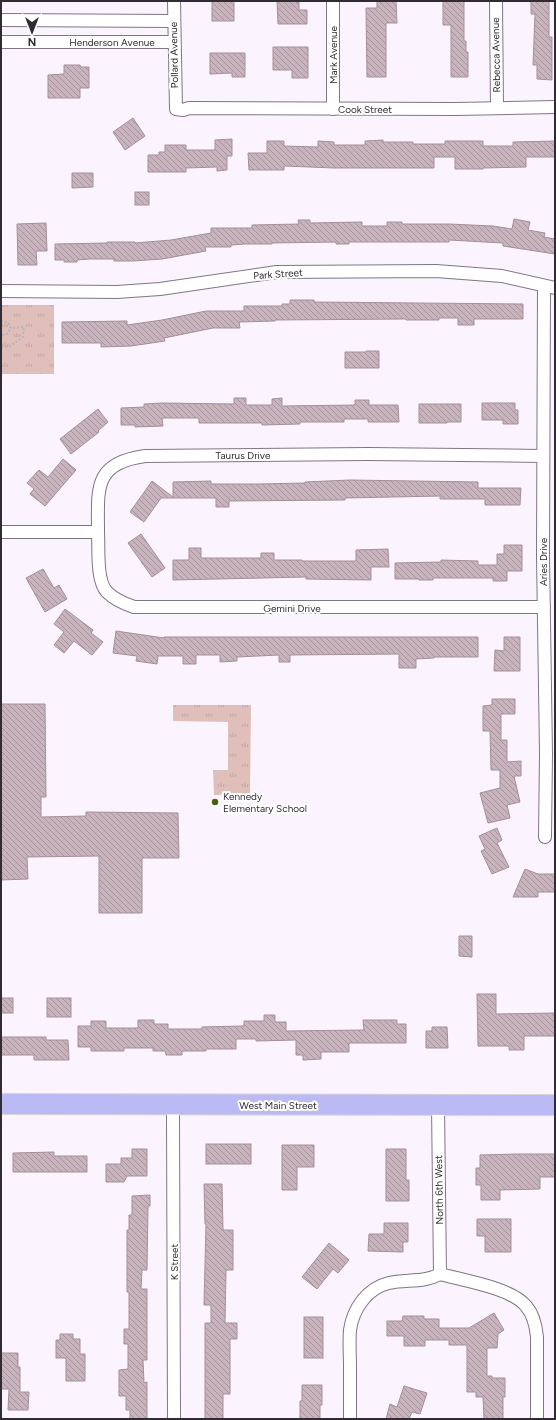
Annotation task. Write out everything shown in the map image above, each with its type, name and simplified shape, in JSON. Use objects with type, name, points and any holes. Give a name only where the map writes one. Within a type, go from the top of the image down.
[{"type":"main road","name":"West Main Street","points":[[1,1104],[555,1105]]},
{"type":"street","name":"Pollard Avenue","points":[[174,1],[176,109]]},
{"type":"street","name":"Mark Avenue","points":[[333,1],[333,109]]},
{"type":"street","name":"Rebecca Avenue","points":[[496,1],[497,108]]},
{"type":"street","points":[[1,20],[174,21]]},
{"type":"street","name":"Henderson Avenue","points":[[1,42],[174,42]]},
{"type":"street","name":"Cook Street","points":[[176,109],[555,107]]},
{"type":"street","name":"Park Street","points":[[1,291],[117,292],[160,289],[277,272],[436,271],[502,276],[550,287]]},
{"type":"street","name":"Aries Drive","points":[[546,837],[551,754],[544,607],[543,456],[550,287]]},
{"type":"street","name":"Taurus Drive","points":[[98,532],[98,494],[102,478],[107,472],[129,458],[145,456],[368,454],[543,456]]},
{"type":"street","points":[[1,532],[98,532]]},
{"type":"street","name":"Gemini Drive","points":[[98,532],[100,579],[103,586],[106,591],[115,598],[139,608],[544,607]]},
{"type":"street","name":"K Street","points":[[174,1105],[174,1419]]},
{"type":"street","name":"North 6th West","points":[[438,1105],[440,1274]]},
{"type":"street","points":[[350,1419],[350,1330],[359,1304],[368,1294],[378,1287],[389,1283],[432,1279],[440,1274],[493,1288],[518,1298],[526,1305],[534,1320],[537,1337],[537,1419]]},
{"type":"path","points":[[1,321],[8,322],[11,328]]},
{"type":"path","points":[[1,348],[10,346],[23,337],[24,327],[11,328]]},
{"type":"path","points":[[1,335],[7,334],[11,328]]},
{"type":"green space","points":[[1,305],[54,305],[54,374],[1,374]]},
{"type":"green space","points":[[173,705],[251,705],[250,794],[214,795],[213,770],[228,770],[228,722],[173,721]]},
{"type":"building","points":[[212,1],[234,1],[234,21],[212,21]]},
{"type":"building","points":[[277,1],[299,2],[299,10],[307,10],[307,24],[278,24]]},
{"type":"building","points":[[377,1],[396,1],[397,23],[386,23],[386,77],[367,77],[366,8],[377,8]]},
{"type":"building","points":[[443,1],[464,1],[464,41],[466,41],[466,52],[468,52],[468,77],[451,77],[451,25],[443,25]]},
{"type":"building","points":[[531,1],[549,1],[549,37],[552,37],[552,80],[537,79],[537,65],[533,65],[535,14],[531,14]]},
{"type":"building","points":[[273,47],[308,47],[308,78],[292,78],[292,70],[273,70]]},
{"type":"building","points":[[210,53],[245,53],[245,77],[232,77],[232,73],[210,74]]},
{"type":"building","points":[[64,65],[80,65],[81,67],[89,67],[89,88],[80,88],[80,98],[48,98],[48,75],[64,74]]},
{"type":"building","points":[[133,118],[145,136],[125,150],[113,132]]},
{"type":"building","points":[[232,139],[232,156],[227,156],[227,170],[217,171],[217,167],[186,168],[186,172],[148,172],[148,155],[159,155],[159,152],[165,152],[165,145],[186,145],[186,150],[215,150],[215,140]]},
{"type":"building","points":[[383,140],[383,142],[413,142],[413,144],[445,144],[445,141],[483,141],[483,146],[513,146],[513,142],[555,141],[555,157],[526,157],[526,167],[483,169],[455,169],[455,157],[434,157],[434,168],[334,168],[284,166],[284,170],[249,170],[248,153],[267,153],[267,141],[284,141],[284,146],[318,147],[318,141],[334,142],[334,145],[365,145],[365,141]]},
{"type":"building","points":[[72,173],[93,173],[93,187],[72,188]]},
{"type":"building","points":[[135,192],[149,192],[149,205],[135,205]]},
{"type":"building","points":[[514,219],[530,222],[528,230],[545,233],[544,237],[555,239],[555,254],[503,246],[503,243],[449,240],[449,242],[349,242],[349,244],[336,244],[336,242],[245,244],[231,245],[231,247],[205,247],[206,251],[162,259],[114,261],[114,259],[89,259],[77,260],[77,262],[55,260],[55,244],[107,242],[135,243],[171,240],[211,233],[211,228],[252,228],[252,225],[299,224],[298,220],[310,220],[310,223],[362,222],[362,226],[387,226],[387,222],[402,222],[402,224],[493,226],[512,229]]},
{"type":"building","points":[[46,223],[47,251],[36,251],[37,265],[18,265],[17,224]]},
{"type":"building","points":[[290,300],[314,300],[314,302],[523,304],[523,319],[474,319],[474,325],[458,325],[458,318],[439,318],[439,320],[275,320],[239,322],[240,328],[213,328],[164,338],[165,341],[131,346],[101,347],[101,343],[62,343],[62,322],[127,321],[127,325],[206,311],[244,311],[244,306],[282,306],[282,304],[290,304]]},
{"type":"building","points":[[379,351],[379,368],[345,368],[345,352]]},
{"type":"building","points":[[234,398],[246,398],[246,405],[272,405],[272,399],[282,398],[282,406],[355,405],[355,400],[369,400],[369,405],[398,405],[399,422],[368,422],[368,419],[344,419],[344,422],[300,422],[300,424],[262,425],[262,423],[199,423],[199,418],[162,418],[163,426],[135,427],[135,425],[121,425],[121,408],[144,407],[144,404],[162,403],[234,404]]},
{"type":"building","points":[[482,403],[515,403],[515,410],[518,410],[518,424],[503,424],[503,420],[482,420]]},
{"type":"building","points":[[419,404],[461,404],[461,422],[419,423]]},
{"type":"building","points":[[98,409],[108,422],[98,431],[99,432],[71,454],[60,439]]},
{"type":"building","points":[[63,459],[76,470],[45,506],[30,494],[34,489],[27,483],[39,470],[48,477]]},
{"type":"building","points":[[350,480],[478,482],[478,488],[521,488],[520,505],[485,505],[485,499],[440,499],[440,496],[345,498],[345,500],[229,501],[229,507],[216,507],[216,498],[161,498],[144,522],[130,512],[152,481],[173,497],[173,482],[211,481],[211,484],[258,484]]},
{"type":"building","points":[[141,534],[165,568],[152,577],[128,543]]},
{"type":"building","points":[[504,545],[522,545],[522,571],[507,571],[507,581],[493,581],[493,578],[433,578],[433,580],[395,579],[395,563],[441,562],[441,560],[478,561],[478,565],[497,565],[497,554],[504,554]]},
{"type":"building","points":[[189,548],[201,548],[201,558],[261,558],[261,553],[274,553],[274,560],[302,561],[356,561],[356,550],[388,549],[389,567],[371,567],[371,580],[306,579],[306,577],[173,580],[173,560],[189,560]]},
{"type":"building","points":[[43,569],[54,588],[59,585],[67,599],[45,612],[26,578]]},
{"type":"building","points":[[65,609],[93,630],[91,633],[103,642],[92,655],[74,641],[64,653],[54,645],[64,632],[54,624]]},
{"type":"building","points":[[116,631],[164,638],[478,637],[478,657],[434,657],[416,659],[416,668],[399,668],[399,654],[290,655],[290,662],[279,662],[279,655],[237,657],[237,661],[220,662],[220,655],[196,655],[196,664],[183,664],[183,656],[158,656],[157,664],[136,661],[137,656],[113,653]]},
{"type":"building","points":[[504,637],[520,637],[520,671],[494,671],[495,650],[504,651]]},
{"type":"building","points":[[492,699],[515,699],[515,714],[501,714],[501,740],[507,740],[507,762],[521,761],[521,776],[514,776],[520,802],[507,805],[510,818],[488,823],[480,793],[500,788],[500,770],[491,770],[490,731],[483,731],[483,706],[492,705]]},
{"type":"building","points":[[1,704],[45,704],[46,797],[41,797],[41,817],[86,816],[86,812],[178,813],[179,858],[142,858],[142,913],[99,913],[99,856],[27,857],[28,879],[1,880]]},
{"type":"building","points":[[497,828],[502,840],[497,843],[509,867],[492,874],[481,851],[485,849],[479,836]]},
{"type":"building","points":[[525,869],[538,874],[555,874],[555,892],[538,892],[538,897],[513,897]]},
{"type":"building","points":[[459,936],[472,936],[472,957],[459,956]]},
{"type":"building","points":[[477,994],[496,994],[496,1014],[555,1013],[555,1036],[524,1036],[524,1050],[509,1050],[509,1046],[478,1046]]},
{"type":"building","points":[[1,998],[13,998],[13,1013],[1,1013]]},
{"type":"building","points":[[47,998],[71,998],[71,1017],[47,1017]]},
{"type":"building","points":[[264,1015],[275,1015],[275,1022],[286,1022],[286,1031],[364,1030],[363,1020],[397,1020],[397,1024],[406,1024],[406,1043],[349,1043],[349,1052],[321,1052],[321,1059],[303,1060],[303,1055],[296,1055],[296,1040],[256,1041],[256,1039],[236,1039],[236,1049],[182,1051],[182,1055],[166,1055],[165,1051],[153,1051],[153,1048],[124,1048],[124,1051],[91,1051],[91,1047],[78,1047],[78,1026],[91,1026],[91,1021],[106,1021],[106,1028],[138,1028],[138,1020],[154,1020],[154,1024],[168,1024],[168,1029],[202,1029],[202,1027],[244,1026],[244,1021],[264,1021]]},
{"type":"building","points":[[432,1027],[447,1027],[448,1048],[426,1048],[426,1031],[432,1031]]},
{"type":"building","points":[[1,1037],[46,1037],[46,1040],[68,1040],[69,1060],[34,1060],[34,1055],[1,1055]]},
{"type":"building","points":[[206,1144],[251,1144],[251,1164],[206,1164]]},
{"type":"building","points":[[282,1145],[314,1145],[314,1167],[297,1167],[297,1190],[282,1190]]},
{"type":"building","points":[[132,1149],[147,1149],[147,1176],[127,1176],[124,1182],[106,1182],[106,1164],[121,1164],[121,1158],[132,1158]]},
{"type":"building","points":[[386,1149],[406,1149],[406,1180],[409,1180],[409,1201],[386,1201]]},
{"type":"building","points":[[54,1152],[54,1156],[87,1156],[87,1172],[13,1172],[13,1153]]},
{"type":"building","points":[[555,1154],[555,1177],[540,1177],[540,1189],[500,1190],[500,1200],[481,1200],[481,1185],[476,1185],[476,1168],[480,1168],[480,1155]]},
{"type":"building","points":[[204,1184],[222,1184],[223,1230],[233,1230],[233,1270],[226,1270],[225,1323],[237,1323],[237,1339],[230,1339],[230,1394],[223,1394],[223,1419],[205,1419],[205,1323],[211,1323],[211,1305],[204,1305],[206,1224]]},
{"type":"building","points":[[150,1195],[150,1206],[148,1206],[147,1270],[142,1270],[141,1289],[147,1289],[147,1360],[143,1360],[144,1383],[147,1382],[147,1419],[130,1419],[130,1410],[126,1410],[126,1396],[119,1396],[119,1370],[128,1369],[128,1344],[124,1344],[124,1329],[129,1329],[129,1292],[127,1292],[127,1230],[129,1230],[129,1215],[132,1215],[132,1196]]},
{"type":"building","points":[[477,1219],[511,1219],[511,1252],[485,1252],[485,1236],[477,1236]]},
{"type":"building","points":[[384,1223],[408,1223],[408,1242],[403,1242],[403,1252],[368,1251],[369,1234],[384,1234]]},
{"type":"building","points":[[329,1243],[349,1260],[338,1273],[333,1269],[317,1289],[302,1277]]},
{"type":"building","points":[[494,1313],[504,1330],[498,1334],[497,1348],[487,1348],[487,1376],[492,1376],[492,1378],[505,1378],[503,1419],[484,1419],[483,1397],[476,1397],[476,1392],[467,1392],[467,1345],[449,1345],[449,1340],[425,1340],[425,1346],[404,1346],[404,1336],[387,1336],[387,1321],[402,1321],[403,1316],[424,1316],[424,1319],[439,1319],[439,1328],[469,1328]]},
{"type":"building","points":[[304,1317],[323,1317],[323,1358],[304,1358]]},
{"type":"building","points":[[60,1334],[73,1334],[73,1339],[80,1339],[80,1354],[85,1354],[85,1381],[66,1381],[66,1358],[56,1358],[56,1340],[60,1340]]},
{"type":"building","points":[[1,1353],[18,1353],[18,1367],[20,1367],[20,1392],[29,1392],[28,1410],[8,1410],[9,1389],[1,1389]]},
{"type":"building","points":[[302,1385],[322,1385],[320,1419],[300,1419]]},
{"type":"building","points":[[404,1386],[427,1393],[420,1414],[412,1412],[409,1419],[386,1419],[390,1404],[397,1407]]},
{"type":"place","name":"Kennedy Elementary School","points":[[215,802]]}]
